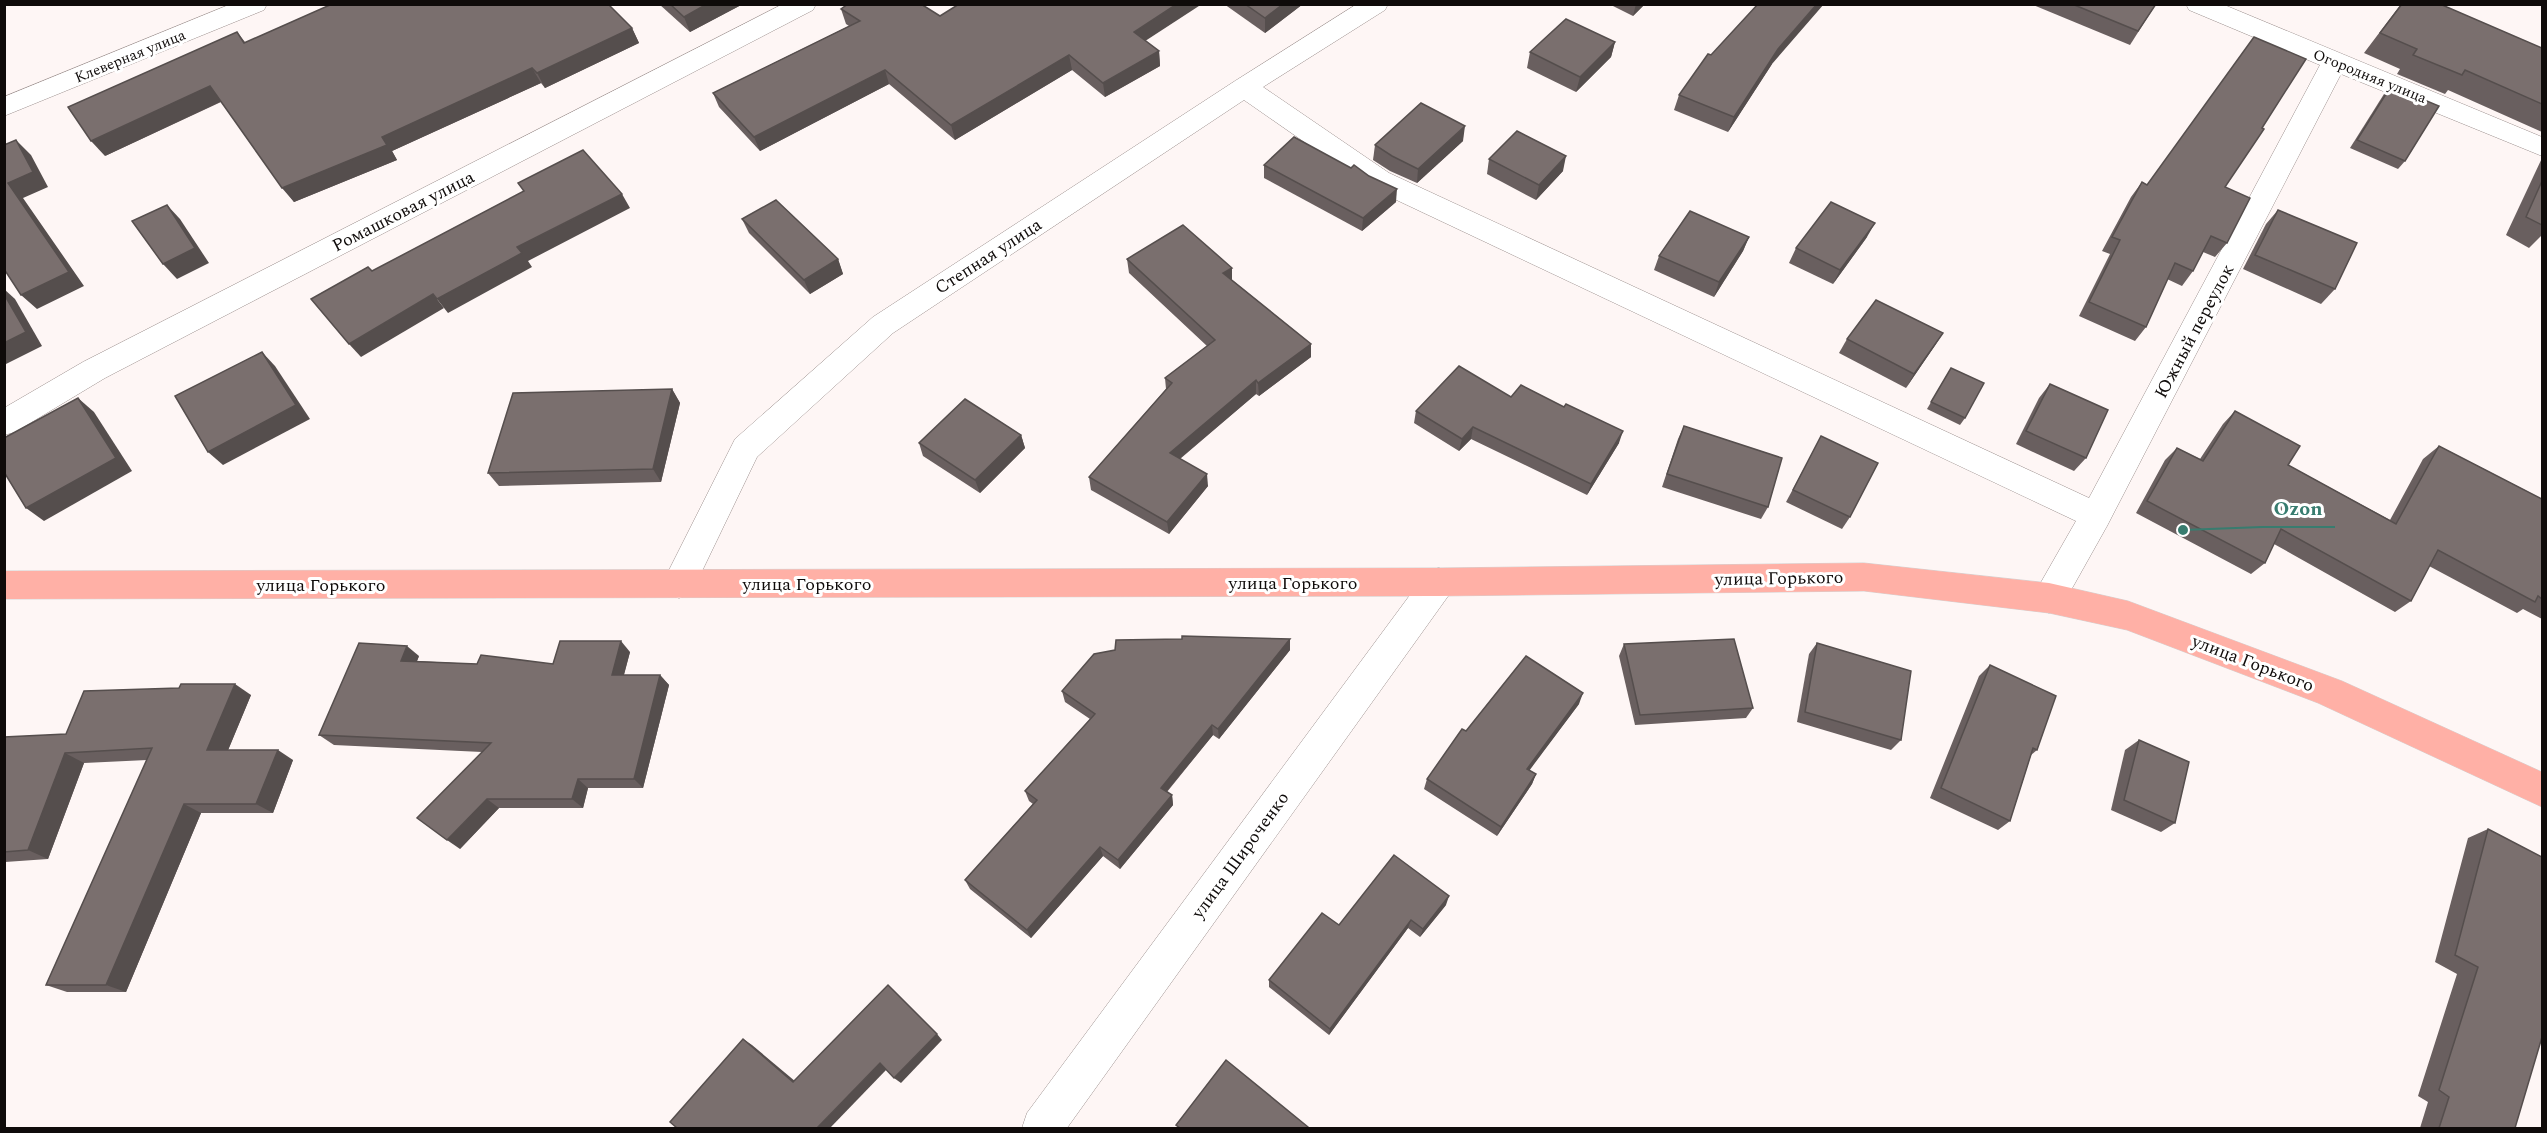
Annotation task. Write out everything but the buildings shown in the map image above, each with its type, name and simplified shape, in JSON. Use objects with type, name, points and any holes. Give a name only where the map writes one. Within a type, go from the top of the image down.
[{"type":"main road","name":"улица Горького","points":[[4,585],[1439,582],[1864,577],[2049,598],[2128,616],[2330,692],[2542,790]]},
{"type":"street","name":"Клеверная улица","points":[[4,107],[255,4]]},
{"type":"street","name":"Ромашковая улица","points":[[4,423],[94,370],[804,4]]},
{"type":"street","name":"Степная улица","points":[[679,584],[746,448],[883,325],[1244,87],[1376,4]]},
{"type":"street","name":"Огородняя улица","points":[[2198,4],[2542,147]]},
{"type":"street","name":"Южный переулок","points":[[2049,598],[2096,516],[2335,61]]},
{"type":"street","points":[[1244,87],[1379,180],[2096,516]]},
{"type":"street","name":"улица Широченко","points":[[1042,1128],[1439,582]]},
{"type":"place","name":"Ozon","points":[[2183,530]]}]
